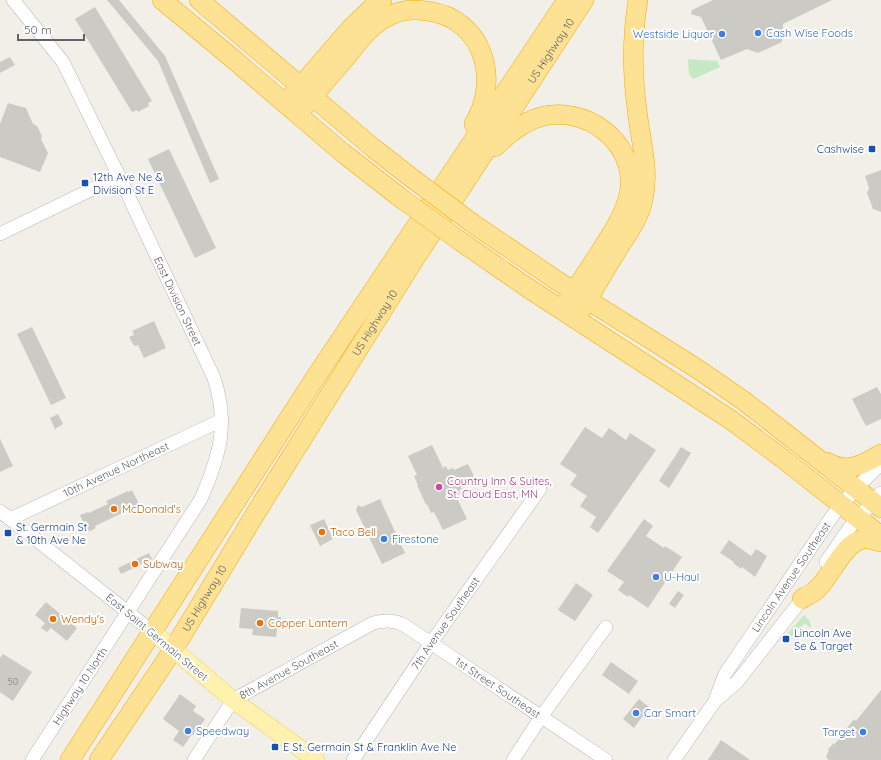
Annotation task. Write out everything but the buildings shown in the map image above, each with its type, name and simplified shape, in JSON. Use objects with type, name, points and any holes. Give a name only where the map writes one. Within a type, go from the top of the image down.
[{"type":"highway","points":[[162,0],[343,153],[402,199],[460,241],[569,315],[732,420],[842,504],[881,536]]},
{"type":"highway","points":[[199,0],[372,147],[472,223],[712,379],[744,401],[856,488],[878,501]]},
{"type":"highway","points":[[292,109],[355,25],[382,0]]},
{"type":"highway","name":"US Highway 10","points":[[70,760],[315,378],[567,0]]},
{"type":"highway","name":"US Highway 10","points":[[99,760],[173,650],[266,496],[457,195],[584,0]]},
{"type":"highway","points":[[581,295],[632,226],[643,201],[646,171],[636,104],[633,64],[634,28],[638,0]]},
{"type":"highway","points":[[307,91],[369,30],[379,22],[397,12],[410,10],[435,12],[452,19],[466,30],[478,45],[485,64],[487,74],[485,96],[477,120],[432,202]]},
{"type":"highway","points":[[457,195],[500,143],[519,128],[539,118],[570,115],[589,121],[605,130],[618,144],[627,165],[630,174],[629,196],[625,208],[581,295],[569,315]]},
{"type":"highway","points":[[814,456],[835,466],[851,468],[859,466],[881,454]]},
{"type":"highway","points":[[802,599],[815,591],[844,553],[853,544],[861,539],[868,538],[881,542]]},
{"type":"main road","name":"East Saint Germain Street","points":[[152,632],[233,700],[316,760]]},
{"type":"street","name":"East Division Street","points":[[13,0],[63,62],[214,378],[220,398],[222,420],[221,440],[215,467],[201,499],[127,612]]},
{"type":"street","points":[[0,234],[118,176]]},
{"type":"street","name":"10th Avenue Northeast","points":[[5,515],[222,420]]},
{"type":"street","name":"Lincoln Avenue Southeast","points":[[715,701],[725,674],[833,515],[856,488],[881,464]]},
{"type":"street","name":"7th Avenue Southeast","points":[[353,760],[431,643],[540,489]]},
{"type":"street","name":"Lincoln Avenue Southeast","points":[[674,760],[715,701],[736,682],[802,599],[850,527],[858,517],[878,501]]},
{"type":"street","name":"East Saint Germain Street","points":[[5,515],[152,632]]},
{"type":"street","name":"Highway 10 North","points":[[32,760],[127,612]]},
{"type":"street","name":"1st Street Southeast","points":[[388,620],[404,625],[606,760]]},
{"type":"street","name":"8th Avenue Southeast","points":[[233,700],[373,623],[388,620]]},
{"type":"street","points":[[513,760],[541,717],[606,627]]},
{"type":"street","points":[[194,760],[233,700]]},
{"type":"green space","points":[[688,59],[717,61],[720,67],[693,79],[689,74]]},
{"type":"green space","points":[[804,615],[810,621],[810,628],[805,623],[791,637],[788,633]]},
{"type":"place","name":"Cash Wise Foods","points":[[758,33]]},
{"type":"place","name":"Westside Liquor","points":[[722,34]]},
{"type":"place","name":"Cashwise","points":[[872,149]]},
{"type":"place","name":"12th Ave Ne & Division St E","points":[[85,183]]},
{"type":"place","name":"Country Inn & Suites, St. Cloud East, MN","points":[[439,487]]},
{"type":"place","name":"McDonald's","points":[[114,509]]},
{"type":"place","name":"Taco Bell","points":[[322,532]]},
{"type":"place","name":"St. Germain St & 10th Ave Ne","points":[[8,533]]},
{"type":"place","name":"Firestone","points":[[384,539]]},
{"type":"place","name":"Subway","points":[[135,564]]},
{"type":"place","name":"U-Haul","points":[[656,577]]},
{"type":"place","name":"Wendy's","points":[[53,619]]},
{"type":"place","name":"Copper Lantern","points":[[260,623]]},
{"type":"place","name":"Lincoln Ave Se & Target","points":[[786,639]]},
{"type":"place","name":"Car Smart","points":[[636,713]]},
{"type":"place","name":"Speedway","points":[[188,731]]},
{"type":"place","name":"Target","points":[[863,732]]},
{"type":"place","name":"E St. Germain St & Franklin Ave Ne","points":[[275,747]]}]
